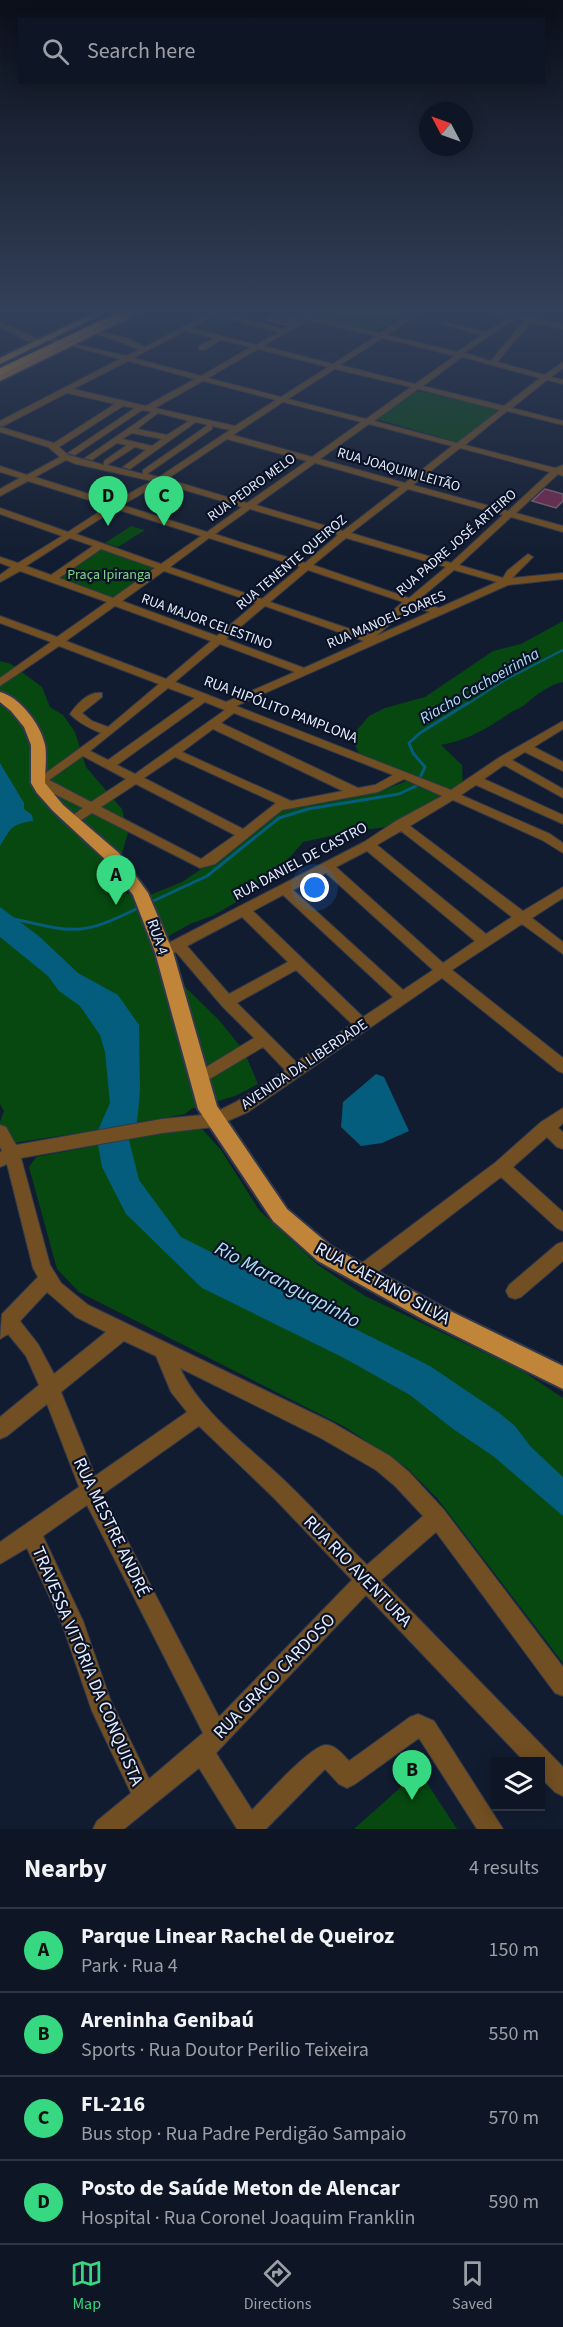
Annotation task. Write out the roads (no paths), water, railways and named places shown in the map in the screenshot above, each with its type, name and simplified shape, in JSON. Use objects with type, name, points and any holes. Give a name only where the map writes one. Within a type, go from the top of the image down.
[{"type":"main road","points":[[0,696],[16,708],[31,726],[38,745],[40,782]]},
{"type":"main road","name":"RUA 4","points":[[40,782],[49,799],[113,857],[141,893],[152,919],[171,949],[198,1079],[214,1120]]},
{"type":"main road","name":"RUA CAETANO SILVA","points":[[214,1120],[280,1215],[326,1254],[563,1378]]},
{"type":"street","points":[[0,424],[57,394]]},
{"type":"street","points":[[82,394],[236,429]]},
{"type":"street","points":[[89,458],[131,430],[152,411],[177,394]]},
{"type":"street","points":[[264,394],[561,470]]},
{"type":"street","points":[[0,579],[160,480],[289,394]]},
{"type":"street","name":"RUA PEDRO MELO","points":[[0,683],[405,394]]},
{"type":"street","points":[[447,394],[563,423]]},
{"type":"street","name":"RUA TENENTE QUEIROZ","points":[[40,782],[109,732],[345,534],[523,394]]},
{"type":"street","points":[[54,447],[120,404]]},
{"type":"street","points":[[0,494],[69,455],[138,410]]},
{"type":"street","points":[[150,434],[172,419]]},
{"type":"street","points":[[127,468],[192,422]]},
{"type":"street","points":[[146,472],[209,427]]},
{"type":"street","points":[[83,428],[103,432],[134,444],[176,451]]},
{"type":"street","points":[[0,429],[54,447],[69,455],[454,565],[506,582],[510,573],[528,557]]},
{"type":"street","points":[[131,430],[169,438]]},
{"type":"street","name":"RUA JOAQUIM LEITÃO","points":[[227,435],[563,529]]},
{"type":"street","points":[[107,462],[134,444]]},
{"type":"street","points":[[0,469],[440,612]]},
{"type":"street","name":"RUA PADRE JOSÉ ARTEIRO","points":[[370,639],[408,601],[454,565],[561,470]]},
{"type":"street","points":[[0,512],[370,639]]},
{"type":"street","points":[[52,579],[100,546]]},
{"type":"street","name":"RUA MAJOR CELESTINO","points":[[0,560],[303,671]]},
{"type":"street","name":"RUA MANOEL SOARES","points":[[71,820],[213,724],[230,708],[303,671],[370,639],[440,612],[506,582],[563,576]]},
{"type":"street","name":"RUA HIPÓLITO PAMPLONA","points":[[0,619],[406,775],[546,837],[563,849]]},
{"type":"street","points":[[98,695],[80,708],[76,714],[83,720],[109,732]]},
{"type":"street","points":[[109,765],[204,697]]},
{"type":"street","points":[[213,724],[356,792]]},
{"type":"street","name":"RUA DANIEL DE CASTRO","points":[[171,949],[368,845],[451,796],[474,779],[563,724]]},
{"type":"street","points":[[550,732],[563,739]]},
{"type":"street","points":[[525,747],[563,767]]},
{"type":"street","points":[[81,751],[243,834]]},
{"type":"street","points":[[173,752],[288,804]]},
{"type":"street","points":[[504,760],[563,795]]},
{"type":"street","points":[[40,782],[196,863],[210,861],[272,810],[288,804],[378,788],[406,775]]},
{"type":"street","points":[[474,779],[563,820]]},
{"type":"street","points":[[405,822],[526,915],[563,949]]},
{"type":"street","points":[[546,837],[563,825]]},
{"type":"street","points":[[368,845],[485,941]]},
{"type":"street","points":[[327,866],[441,970],[563,1067]]},
{"type":"street","points":[[284,889],[402,997]]},
{"type":"street","name":"AVENIDA DA LIBERDADE","points":[[6,1156],[162,1126],[214,1120],[242,1107],[363,1026],[441,970],[563,892]]},
{"type":"street","points":[[243,910],[296,964],[363,1026]]},
{"type":"street","points":[[526,915],[563,938]]},
{"type":"street","points":[[171,949],[296,1071]]},
{"type":"street","points":[[227,1002],[296,964]]},
{"type":"street","points":[[198,1079],[263,1040]]},
{"type":"street","points":[[361,1274],[501,1167],[563,1114]]},
{"type":"street","points":[[547,1127],[563,1142]]},
{"type":"street","points":[[0,1132],[42,1268],[47,1279],[67,1301],[163,1352],[326,1430],[364,1452],[402,1479],[437,1517],[563,1685]]},
{"type":"street","points":[[501,1167],[563,1223]]},
{"type":"street","points":[[515,1291],[563,1250]]},
{"type":"street","points":[[4,1325],[47,1279]]},
{"type":"street","name":"RUA MESTRE ANDRÉ","points":[[4,1325],[32,1350],[91,1491],[250,1829]]},
{"type":"street","points":[[0,1429],[122,1331]]},
{"type":"street","name":"RUA RIO AVENTURA","points":[[163,1352],[178,1385],[200,1414],[282,1491],[563,1784]]},
{"type":"street","points":[[0,1554],[200,1414]]},
{"type":"street","name":"RUA GRACO CARDOSO","points":[[105,1829],[209,1743],[367,1579],[437,1517]]},
{"type":"street","name":"TRAVESSA VITÓRIA DA CONQUISTA","points":[[31,1534],[72,1622],[100,1703],[145,1797]]},
{"type":"street","points":[[250,1829],[321,1757],[328,1756],[344,1775],[351,1775],[415,1726],[422,1726],[426,1729],[492,1829]]},
{"type":"water","points":[[0,763],[24,803],[24,809],[32,815],[33,821],[12,828],[0,846]]},
{"type":"water","name":"Rio Maranguapinho","points":[[0,907],[40,937],[78,973],[118,995],[139,1025],[140,1090],[137,1123],[129,1140],[139,1180],[181,1237],[225,1259],[244,1265],[321,1312],[430,1366],[498,1412],[515,1426],[531,1447],[563,1477],[563,1516],[493,1456],[453,1429],[410,1395],[344,1358],[202,1288],[126,1214],[102,1167],[98,1145],[98,1130],[110,1103],[105,1052],[100,1035],[80,1006],[59,991],[48,976],[0,937]]},
{"type":"water","points":[[376,1074],[384,1077],[409,1131],[382,1143],[361,1146],[341,1127],[343,1102]]},
{"type":"waterway","name":"Riacho Cachoeirinha","points":[[466,705],[505,680],[563,650]]},
{"type":"waterway","name":"Riacho Cachoeirinha","points":[[149,903],[207,876],[279,818],[308,809],[399,794],[416,786],[425,767],[413,753],[409,743],[420,733],[468,703]]},
{"type":"waterway","name":"Riacho Cachoeirinha","points":[[14,919],[52,927],[78,929],[105,923],[140,907]]},
{"type":"place","name":"Posto de Saúde Meton de Alencar","points":[[108,526]]},
{"type":"place","name":"FL-216","points":[[164,526]]},
{"type":"place","name":"Parque Linear Rachel de Queiroz","points":[[116,905]]},
{"type":"place","name":"Areninha Genibaú","points":[[412,1800]]},
{"type":"park label","name":"Praça Ipiranga","points":[[109,574]]}]
